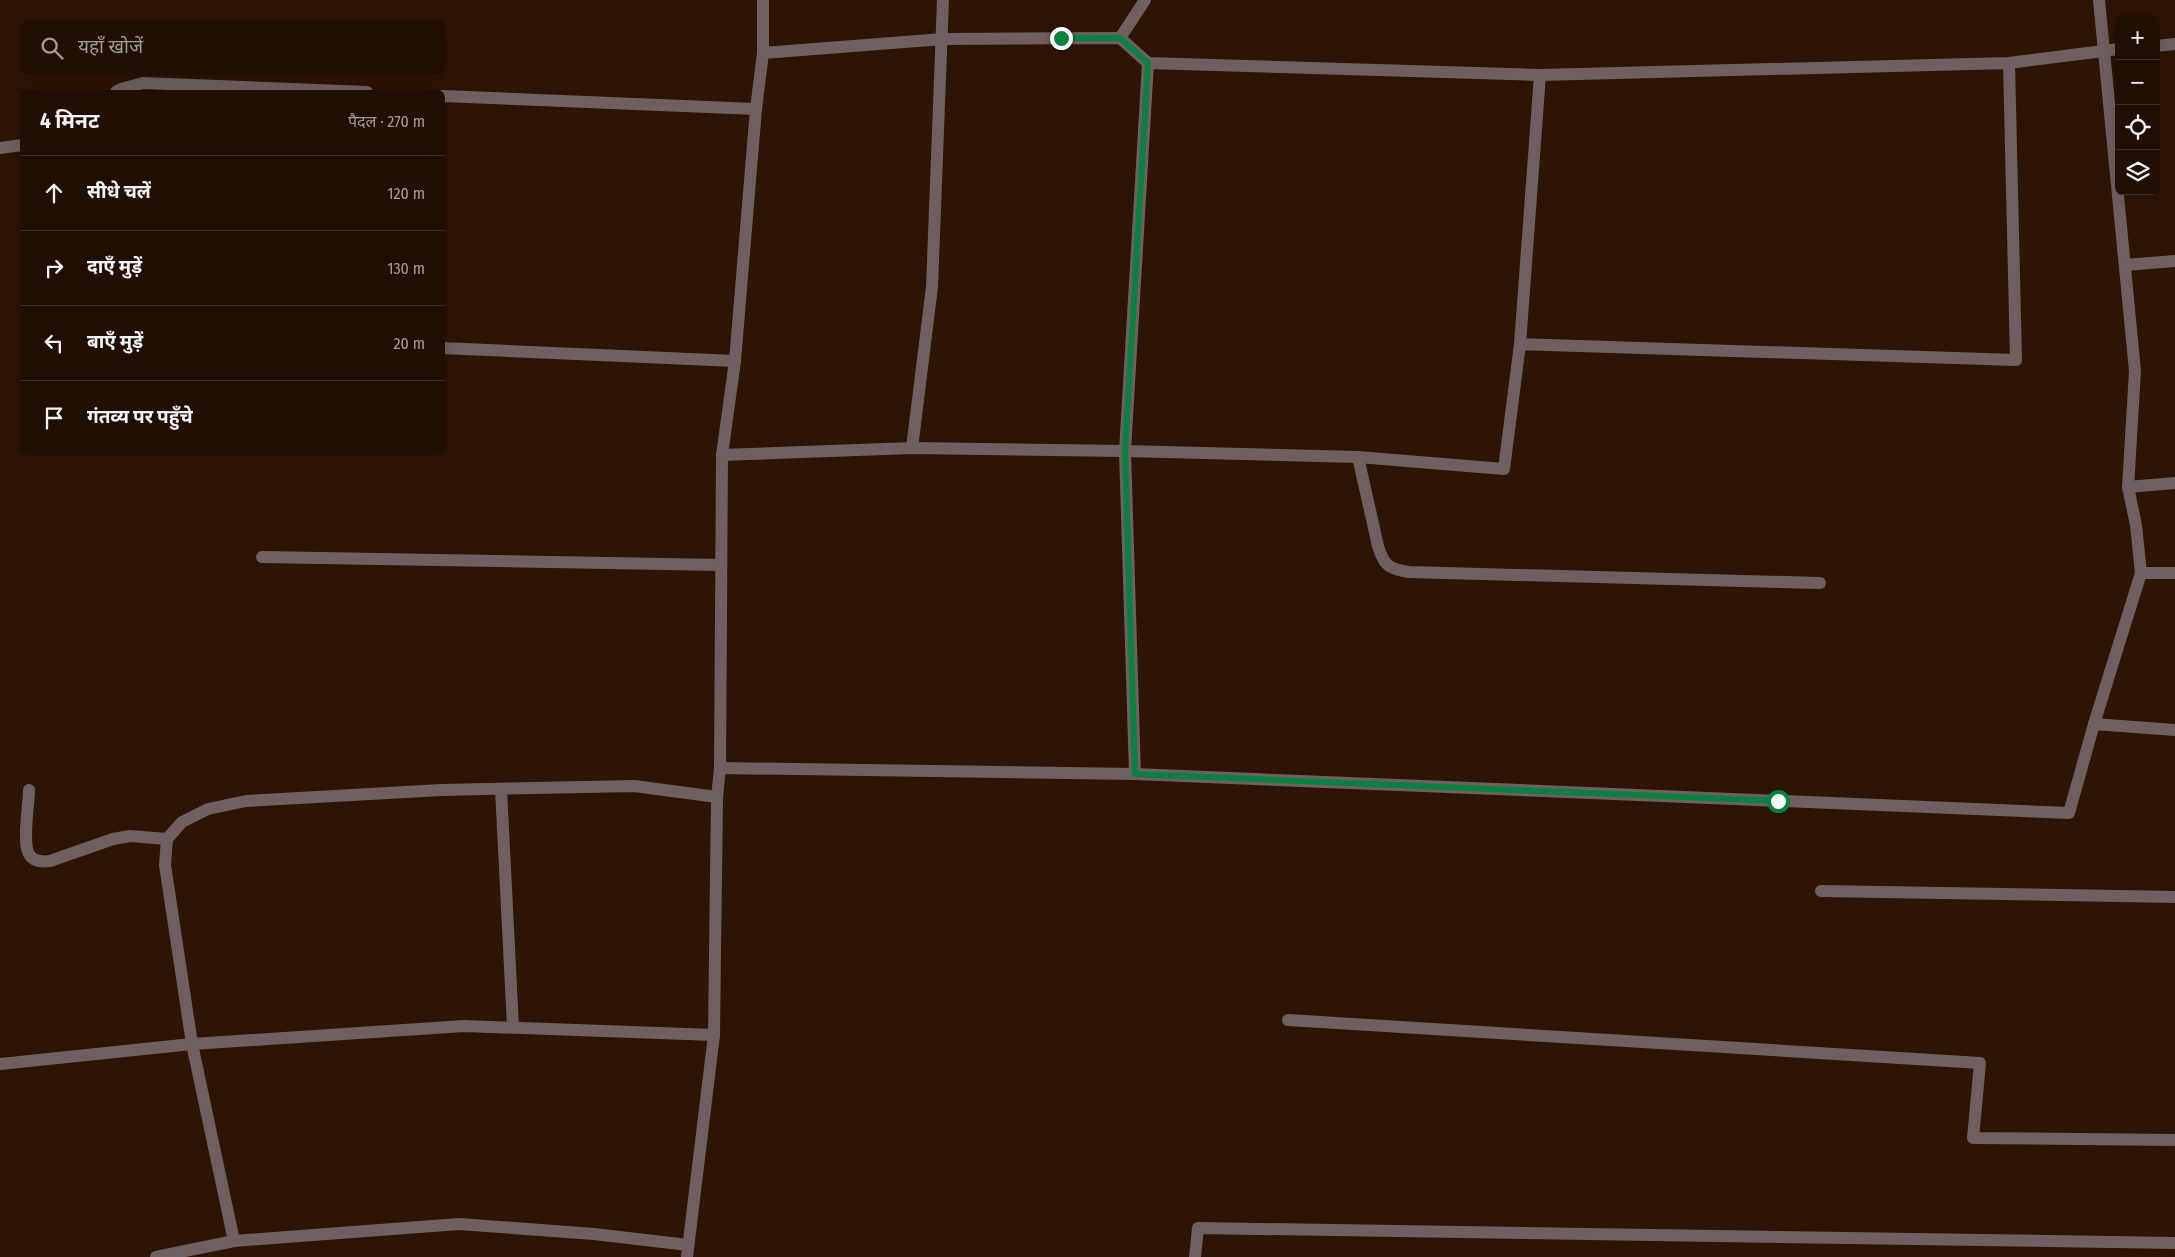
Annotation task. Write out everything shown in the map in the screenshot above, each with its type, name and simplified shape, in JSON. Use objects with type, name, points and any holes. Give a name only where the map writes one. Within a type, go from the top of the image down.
[{"type":"street","points":[[156,1257],[234,1241],[460,1224],[594,1234],[688,1251],[714,1035],[717,797],[720,768],[722,455],[735,361],[756,108],[763,53],[764,0]]},
{"type":"street","points":[[912,448],[932,287],[943,0]]},
{"type":"street","points":[[1120,38],[1145,0]]},
{"type":"street","points":[[720,768],[1135,774],[2069,813],[2094,724],[2141,573],[2136,524],[2128,487],[2135,371],[2100,0]]},
{"type":"street","points":[[763,53],[942,39],[1120,38],[1148,63],[1540,75],[2009,64],[2115,49]]},
{"type":"street","points":[[2160,46],[2175,44]]},
{"type":"street","points":[[1135,774],[1125,451],[1148,63]]},
{"type":"street","points":[[1520,344],[2016,360],[2009,64]]},
{"type":"street","points":[[722,455],[912,448],[1125,451],[1358,456],[1504,469],[1520,344],[1540,75]]},
{"type":"street","points":[[119,90],[143,83],[317,90]]},
{"type":"street","points":[[445,96],[756,108]]},
{"type":"street","points":[[0,148],[20,145]]},
{"type":"street","points":[[2125,265],[2175,261]]},
{"type":"street","points":[[445,348],[735,361]]},
{"type":"street","points":[[1358,456],[1382,560],[1393,569],[1409,572],[1820,583]]},
{"type":"street","points":[[2128,487],[2175,483]]},
{"type":"street","points":[[262,557],[721,565]]},
{"type":"street","points":[[2141,573],[2175,573]]},
{"type":"street","points":[[2094,724],[2175,730]]},
{"type":"street","points":[[234,1241],[192,1044],[165,865],[167,839],[182,822],[208,809],[246,801],[501,789],[634,786],[717,797]]},
{"type":"street","points":[[501,789],[513,1028]]},
{"type":"street","points":[[30,790],[26,842],[28,854],[40,862],[50,861],[114,839],[130,836],[167,839]]},
{"type":"street","points":[[1821,891],[2175,897]]},
{"type":"street","points":[[1288,1020],[1980,1063],[1973,1138],[2175,1140]]},
{"type":"street","points":[[0,1064],[192,1044],[464,1026],[714,1035]]},
{"type":"street","points":[[1194,1257],[1198,1228],[2175,1243]]},
{"type":"route","points":[[1061,38],[1120,38],[1148,63],[1125,451],[1135,774],[1778,801]]}]
